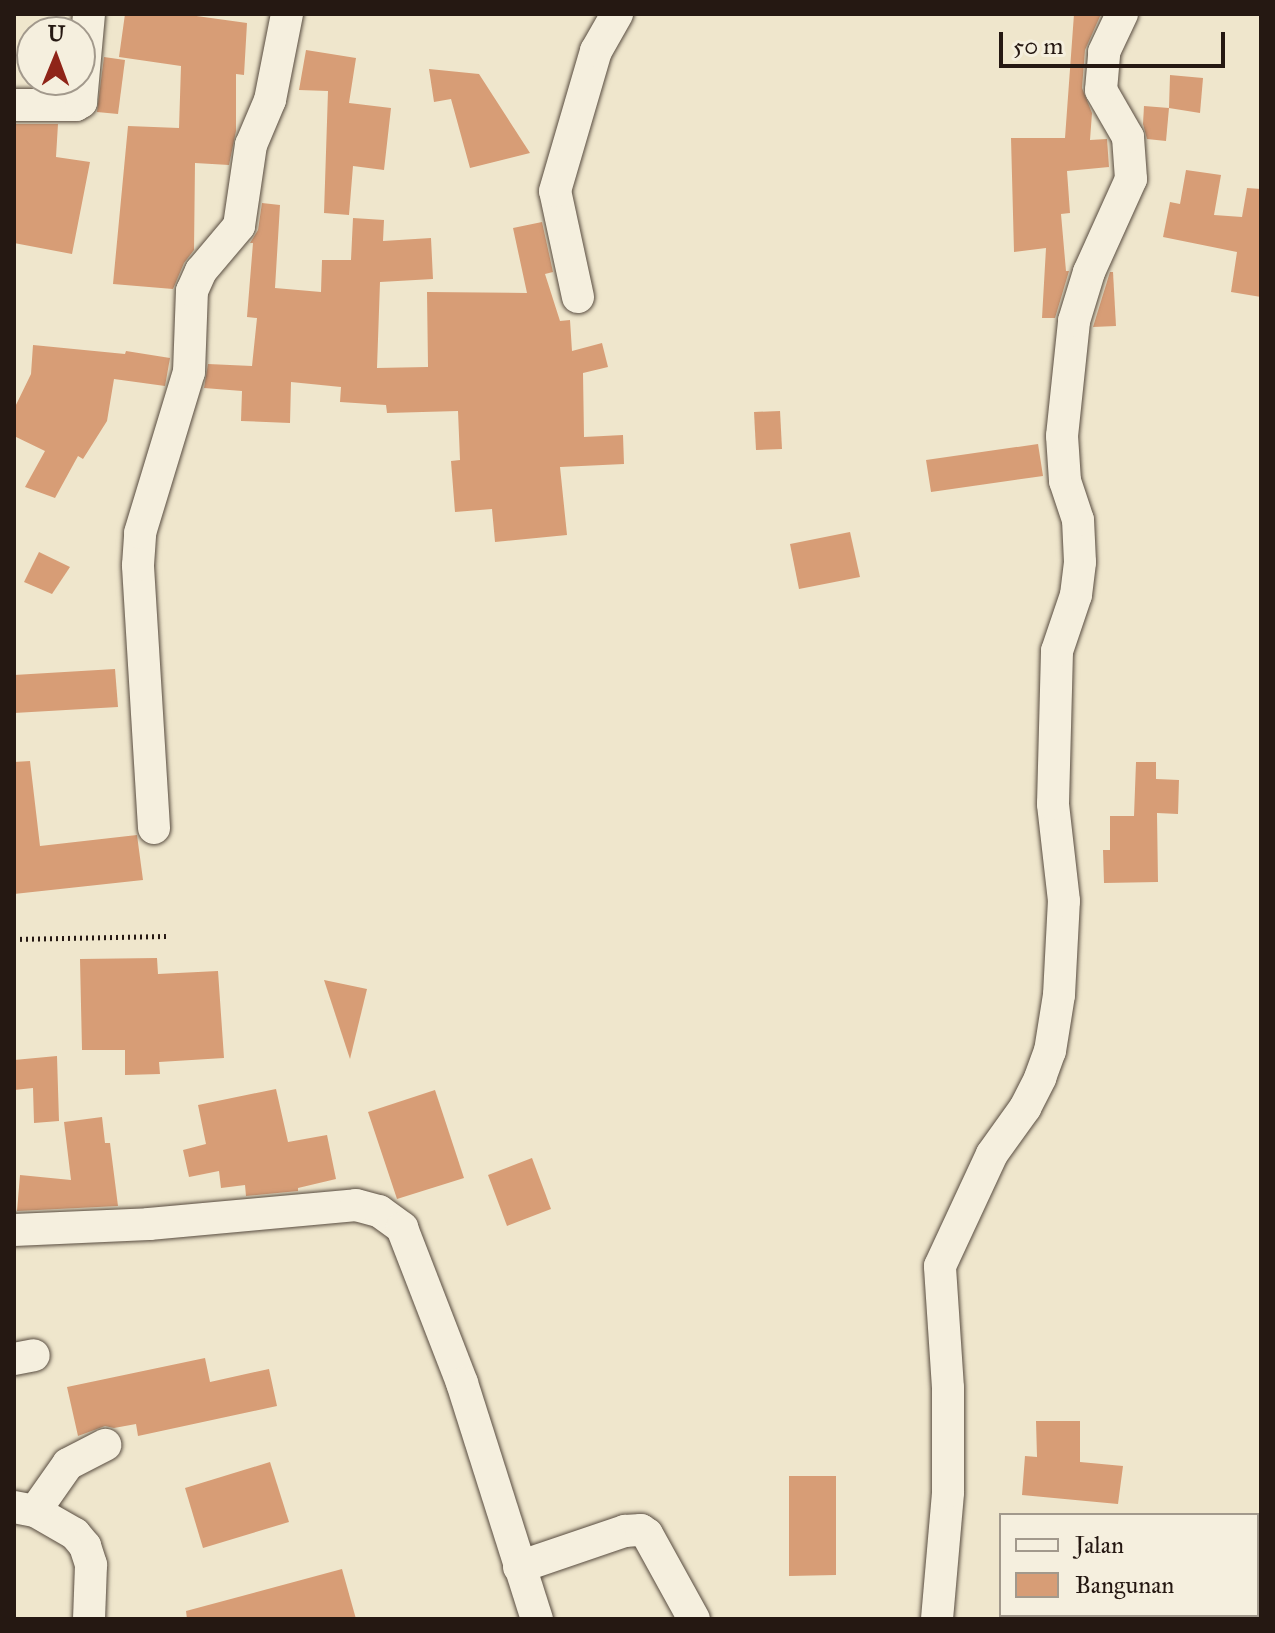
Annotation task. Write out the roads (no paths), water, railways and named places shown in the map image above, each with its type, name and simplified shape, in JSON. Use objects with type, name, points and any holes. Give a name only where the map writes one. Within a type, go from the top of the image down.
[{"type":"street","points":[[14,105],[76,105],[81,102],[89,14]]},
{"type":"street","points":[[154,828],[138,565],[140,533],[189,372],[192,291],[201,271],[239,226],[251,145],[270,100],[287,14]]},
{"type":"street","points":[[578,297],[555,191],[596,51],[617,14]]},
{"type":"street","points":[[937,1619],[948,1492],[948,1388],[940,1266],[992,1154],[1025,1108],[1040,1078],[1050,1051],[1060,983],[1064,901],[1053,804],[1057,651],[1076,595],[1080,562],[1078,520],[1065,481],[1062,436],[1074,321],[1089,272],[1131,179],[1132,150],[1128,137],[1101,90],[1104,52],[1122,14]]},
{"type":"street","points":[[14,1230],[149,1224],[340,1205],[379,1211],[402,1228],[462,1383],[537,1619]]},
{"type":"street","points":[[89,1619],[91,1565],[85,1546],[75,1534],[24,1509],[68,1464],[105,1445]]},
{"type":"street","points":[[519,1567],[625,1531],[641,1530],[647,1534],[694,1619]]}]
